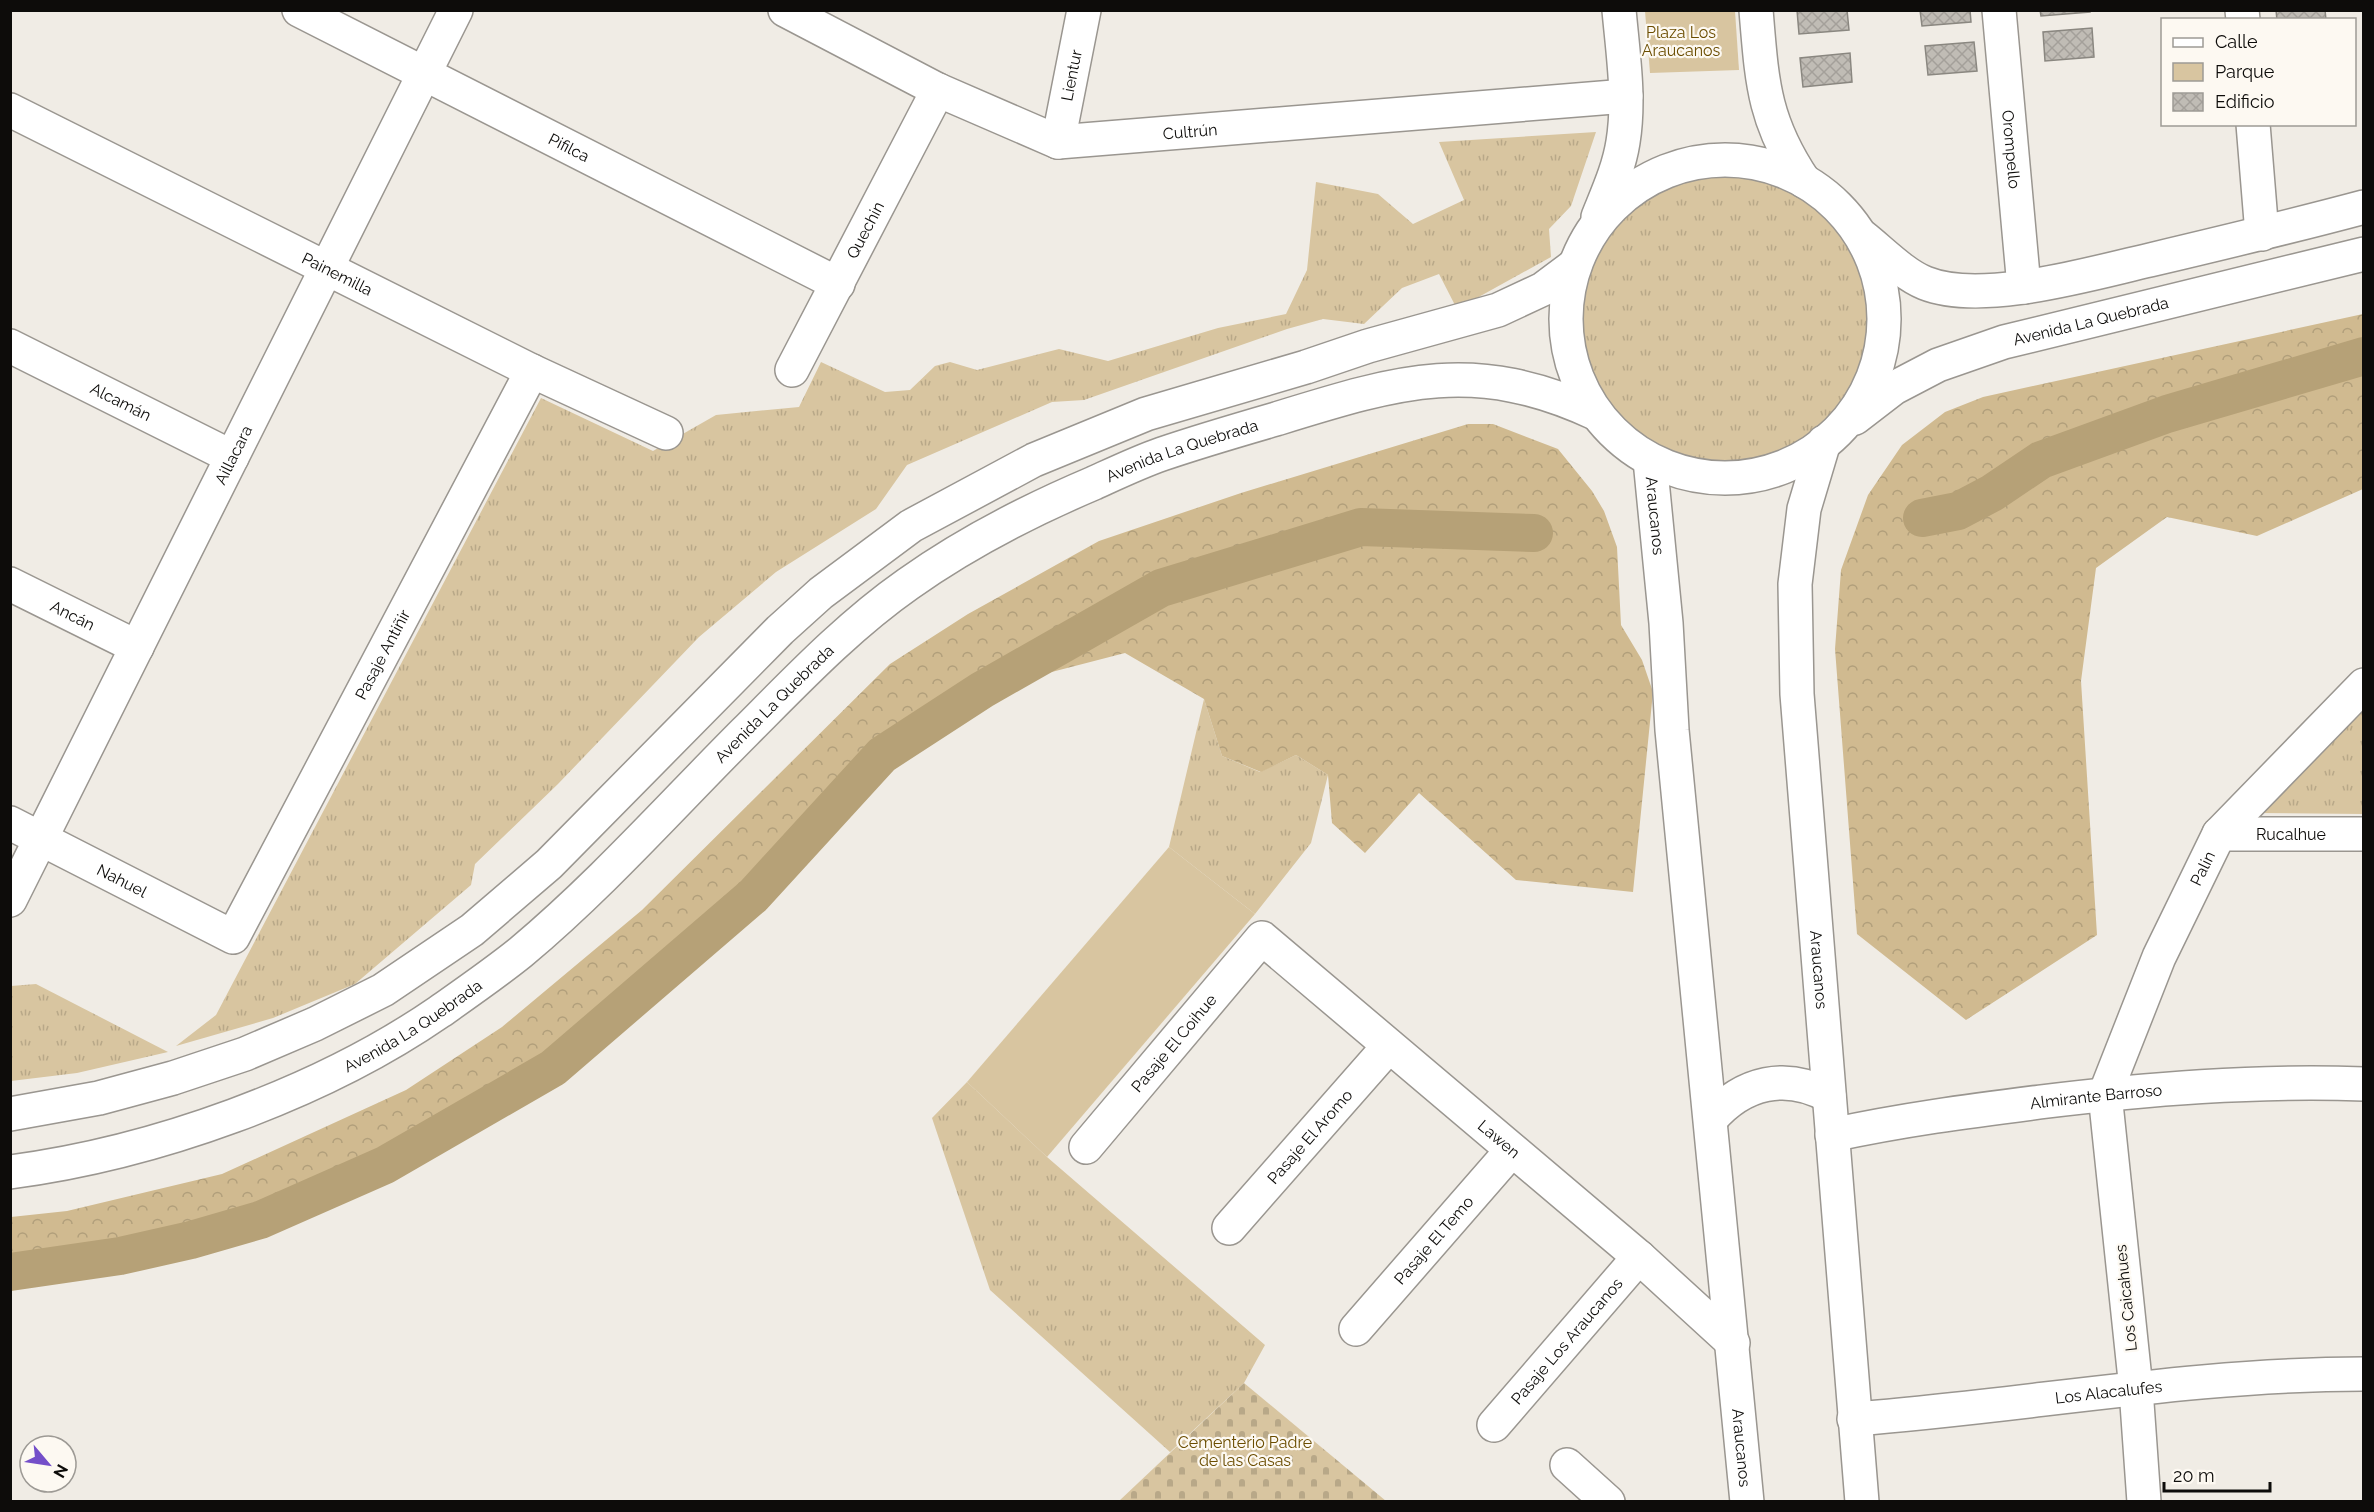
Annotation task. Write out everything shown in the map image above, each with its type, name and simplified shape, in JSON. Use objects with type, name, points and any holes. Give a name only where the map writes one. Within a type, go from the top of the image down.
[{"type":"street","name":"Pifilca","points":[[299,10],[838,284]]},
{"type":"street","name":"Aillacara","points":[[10,900],[456,10]]},
{"type":"street","name":"Cultrún","points":[[785,10],[938,90],[1058,142],[1626,96]]},
{"type":"street","name":"Lientur","points":[[1058,142],[1083,10]]},
{"type":"street","points":[[1597,414],[1577,380],[1570,355],[1566,324],[1568,293],[1575,265],[1593,230],[1618,167],[1623,143],[1626,96],[1619,10]]},
{"type":"street","points":[[1756,10],[1762,86],[1767,110],[1788,157],[1804,181]]},
{"type":"street","name":"Orompello","points":[[1999,10],[2024,287]]},
{"type":"street","name":"Quechin","points":[[792,370],[938,90]]},
{"type":"street","name":"Painemilla","points":[[10,110],[532,371],[666,433]]},
{"type":"street","points":[[2253,126],[2262,234]]},
{"type":"street","points":[[1593,230],[1616,203],[1659,174],[1709,161],[1735,160],[1761,164],[1804,181],[1829,199],[1858,233],[1925,283],[1951,290],[2024,287],[2262,234],[2364,207]]},
{"type":"street","points":[[1831,437],[1854,411],[1867,389],[1884,337],[1881,287],[1873,262],[1858,233]]},
{"type":"street","name":"Avenida La Quebrada","points":[[10,1172],[105,1155],[174,1136],[242,1112],[309,1084],[373,1052],[435,1014],[519,953],[575,902],[815,661],[905,586],[975,540],[1034,508],[1158,455],[1362,392],[1414,381],[1470,380],[1509,384],[1561,397],[1597,414],[1623,442],[1650,460],[1693,476],[1745,477],[1770,472],[1794,462],[1903,384],[1938,365],[2004,342],[2364,254]]},
{"type":"street","points":[[10,1114],[99,1098],[173,1078],[265,1045],[383,990],[472,930],[549,864],[780,630],[821,593],[910,526],[1034,460],[1146,414],[1306,367],[1368,346],[1498,310],[1544,289],[1575,265]]},
{"type":"street","name":"Alcamán","points":[[10,346],[232,457]]},
{"type":"street","name":"Pasaje Antiñir","points":[[233,937],[532,371]]},
{"type":"street","name":"Araucanos","points":[[1831,437],[1804,508],[1795,584],[1797,694],[1862,1502]]},
{"type":"street","name":"Araucanos","points":[[1650,460],[1666,623],[1673,741],[1747,1502]]},
{"type":"street","name":"Ancán","points":[[10,584],[137,647]]},
{"type":"street","name":"Palin","points":[[2105,1094],[2159,957],[2219,834],[2364,685]]},
{"type":"street","name":"Nahuel","points":[[10,823],[233,937]]},
{"type":"street","name":"Rucalhue","points":[[2219,834],[2364,834]]},
{"type":"street","name":"Lawen","points":[[1262,938],[1639,1257],[1733,1343]]},
{"type":"street","name":"Pasaje El Coihue","points":[[1086,1147],[1262,938]]},
{"type":"street","name":"Pasaje El Aromo","points":[[1229,1228],[1389,1046]]},
{"type":"street","points":[[1711,1119],[1736,1095],[1769,1082],[1800,1084],[1829,1096]]},
{"type":"street","name":"Almirante Barroso","points":[[1832,1136],[1908,1119],[2105,1094],[2266,1083],[2364,1084]]},
{"type":"street","name":"Los Caicahues","points":[[2105,1094],[2136,1389],[2144,1502]]},
{"type":"street","name":"Pasaje El Temo","points":[[1356,1329],[1512,1150]]},
{"type":"street","name":"Pasaje Los Araucanos","points":[[1494,1425],[1639,1257]]},
{"type":"street","name":"Los Alacalufes","points":[[1854,1419],[2136,1389],[2319,1374],[2364,1374]]},
{"type":"street","points":[[1567,1465],[1608,1502]]},
{"type":"green space","name":"Plaza Los Araucanos","points":[[1645,11],[1735,11],[1739,70],[1650,73]]},
{"type":"green space","points":[[1596,132],[1571,206],[1549,229],[1551,257],[1457,309],[1439,274],[1402,288],[1364,324],[1323,319],[1287,329],[1084,400],[1052,402],[907,465],[876,509],[776,572],[699,637],[558,784],[475,864],[471,885],[355,984],[273,1018],[176,1046],[216,1015],[541,398],[653,451],[716,415],[799,407],[821,362],[885,392],[910,390],[935,366],[950,362],[977,370],[1059,349],[1108,361],[1218,328],[1286,314],[1307,270],[1316,182],[1378,194],[1413,224],[1464,200],[1439,142]]},
{"type":"green space","points":[[1711,176],[1739,176],[1767,182],[1793,193],[1816,208],[1836,228],[1851,251],[1862,277],[1868,305],[1866,347],[1851,387],[1836,410],[1816,430],[1793,445],[1767,456],[1739,462],[1711,462],[1683,456],[1657,445],[1634,430],[1614,410],[1599,387],[1588,361],[1582,333],[1582,305],[1588,277],[1599,251],[1614,228],[1634,208],[1657,193],[1683,182]]},
{"type":"green space","points":[[2363,314],[2363,489],[2257,536],[2167,517],[2096,568],[2081,681],[2097,935],[1966,1020],[1857,934],[1835,649],[1841,570],[1868,495],[1902,445],[1945,412],[1983,397]]},
{"type":"green space","points":[[1468,424],[1493,424],[1558,449],[1592,491],[1604,511],[1617,547],[1621,625],[1642,660],[1653,692],[1633,892],[1516,880],[1419,793],[1365,853],[1332,823],[1328,775],[1296,755],[1261,772],[1222,756],[1204,699],[1125,653],[982,690],[882,755],[753,896],[553,1068],[385,1165],[260,1220],[191,1240],[120,1256],[11,1272],[11,1217],[67,1211],[222,1174],[406,1090],[502,1027],[642,910],[890,664],[968,614],[1099,541],[1241,493]]},
{"type":"green space","points":[[1204,699],[1222,756],[1260,772],[1296,755],[1328,775],[1311,843],[1255,914],[1169,847]]},
{"type":"green space","points":[[2363,704],[2363,814],[2257,813]]},
{"type":"green space","points":[[1169,847],[1255,914],[1047,1157],[967,1082]]},
{"type":"green space","points":[[36,984],[168,1052],[77,1073],[11,1081],[11,986]]},
{"type":"green space","points":[[967,1082],[1047,1157],[1265,1345],[1244,1383],[1170,1452],[990,1290],[932,1118]]},
{"type":"green space","name":"Cementerio Padre de las Casas","points":[[1244,1383],[1386,1501],[1119,1501]]},
{"type":"building","points":[[1797,10],[1847,10],[1849,30],[1799,34]]},
{"type":"building","points":[[1920,10],[1970,10],[1971,22],[1922,26]]},
{"type":"building","points":[[2040,10],[2090,10],[2090,12],[2041,16]]},
{"type":"building","points":[[2276,10],[2325,10],[2326,18],[2277,18]]},
{"type":"building","points":[[2092,28],[2094,57],[2045,61],[2043,32]]},
{"type":"building","points":[[1974,42],[1977,71],[1928,75],[1925,46]]},
{"type":"building","points":[[1850,53],[1852,82],[1803,87],[1800,58]]},
{"type":"waterway","points":[[1922,518],[1958,511],[1992,493],[2041,460],[2167,414],[2364,356]]},
{"type":"waterway","points":[[10,1272],[120,1256],[191,1240],[260,1220],[385,1165],[553,1068],[753,896],[882,755],[982,690],[1161,588],[1361,527],[1534,533]]}]
